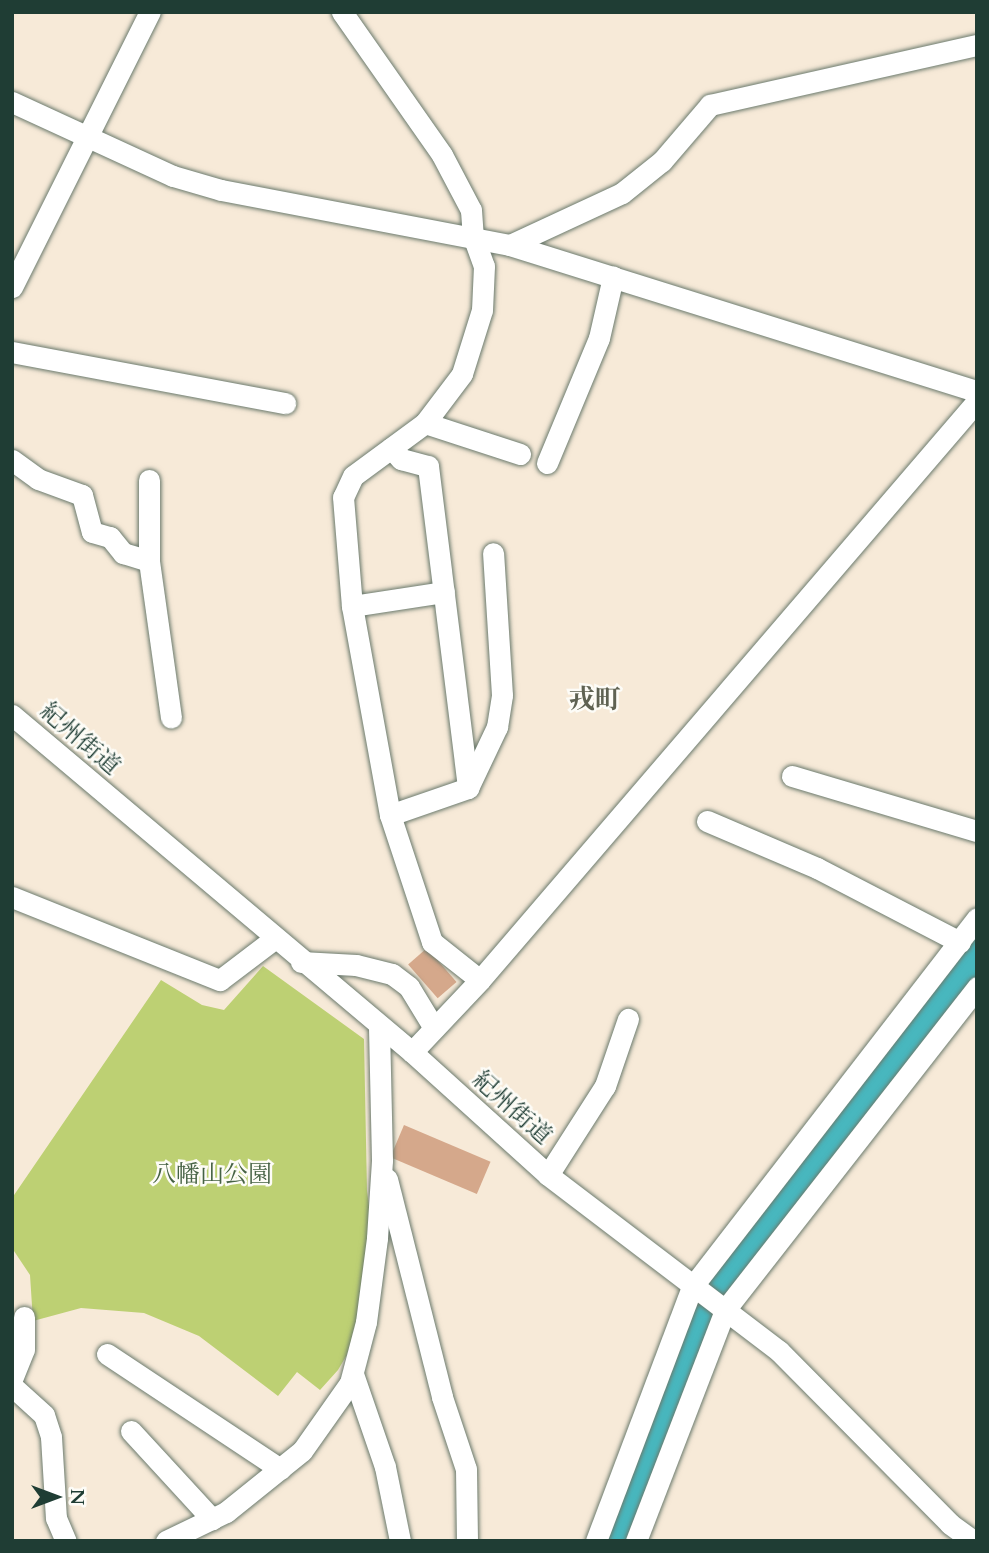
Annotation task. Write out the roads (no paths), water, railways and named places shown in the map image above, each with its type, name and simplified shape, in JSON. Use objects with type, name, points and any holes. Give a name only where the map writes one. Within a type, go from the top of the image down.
[{"type":"street","points":[[12,287],[150,12]]},
{"type":"street","points":[[342,12],[442,155],[471,210],[473,236],[484,266],[482,310],[463,374],[425,423],[353,476],[343,497],[352,606],[390,815],[432,942],[480,980]]},
{"type":"street","points":[[510,245],[622,193],[662,161],[710,105],[977,45]]},
{"type":"street","points":[[12,102],[173,176],[221,190],[510,245],[977,391]]},
{"type":"street","points":[[547,463],[599,338],[613,277]]},
{"type":"street","points":[[12,352],[285,403]]},
{"type":"street","points":[[412,1052],[480,980],[977,401]]},
{"type":"street","points":[[425,423],[520,454]]},
{"type":"street","points":[[391,448],[401,459],[428,466],[468,788]]},
{"type":"street","points":[[12,460],[38,479],[82,495],[92,532],[110,537],[123,553],[149,561]]},
{"type":"street","points":[[149,480],[149,561],[171,717]]},
{"type":"street","points":[[390,815],[468,788],[497,727],[502,695],[493,553]]},
{"type":"street","points":[[352,606],[444,592]]},
{"type":"street","name":"紀州街道","points":[[12,715],[274,939],[412,1052],[548,1175],[696,1291],[779,1351],[950,1524],[974,1541]]},
{"type":"street","points":[[792,776],[977,831]]},
{"type":"street","points":[[707,821],[817,867],[960,942]]},
{"type":"street","points":[[12,897],[220,981],[274,939]]},
{"type":"street","points":[[596,1541],[696,1291],[977,918]]},
{"type":"street","points":[[301,961],[356,965],[392,974],[409,987],[434,1028]]},
{"type":"street","points":[[636,1541],[723,1309],[977,986]]},
{"type":"street","points":[[548,1175],[605,1086],[628,1019]]},
{"type":"street","points":[[166,1541],[212,1519],[302,1451],[353,1374],[366,1322],[382,1160],[379,1027]]},
{"type":"street","points":[[382,1160],[442,1397],[466,1469],[467,1541]]},
{"type":"street","points":[[12,1379],[24,1349],[24,1317]]},
{"type":"street","points":[[107,1354],[280,1469]]},
{"type":"street","points":[[353,1374],[384,1467],[400,1541]]},
{"type":"street","points":[[12,1386],[44,1415],[51,1437],[56,1518],[66,1541]]},
{"type":"street","points":[[131,1432],[212,1519]]},
{"type":"waterway","points":[[613,1541],[696,1319],[716,1285],[977,954]]},
{"type":"district","name":"戎町","points":[[595,700]]},
{"type":"park label","name":"八幡山公園","points":[[212,1175]]}]
